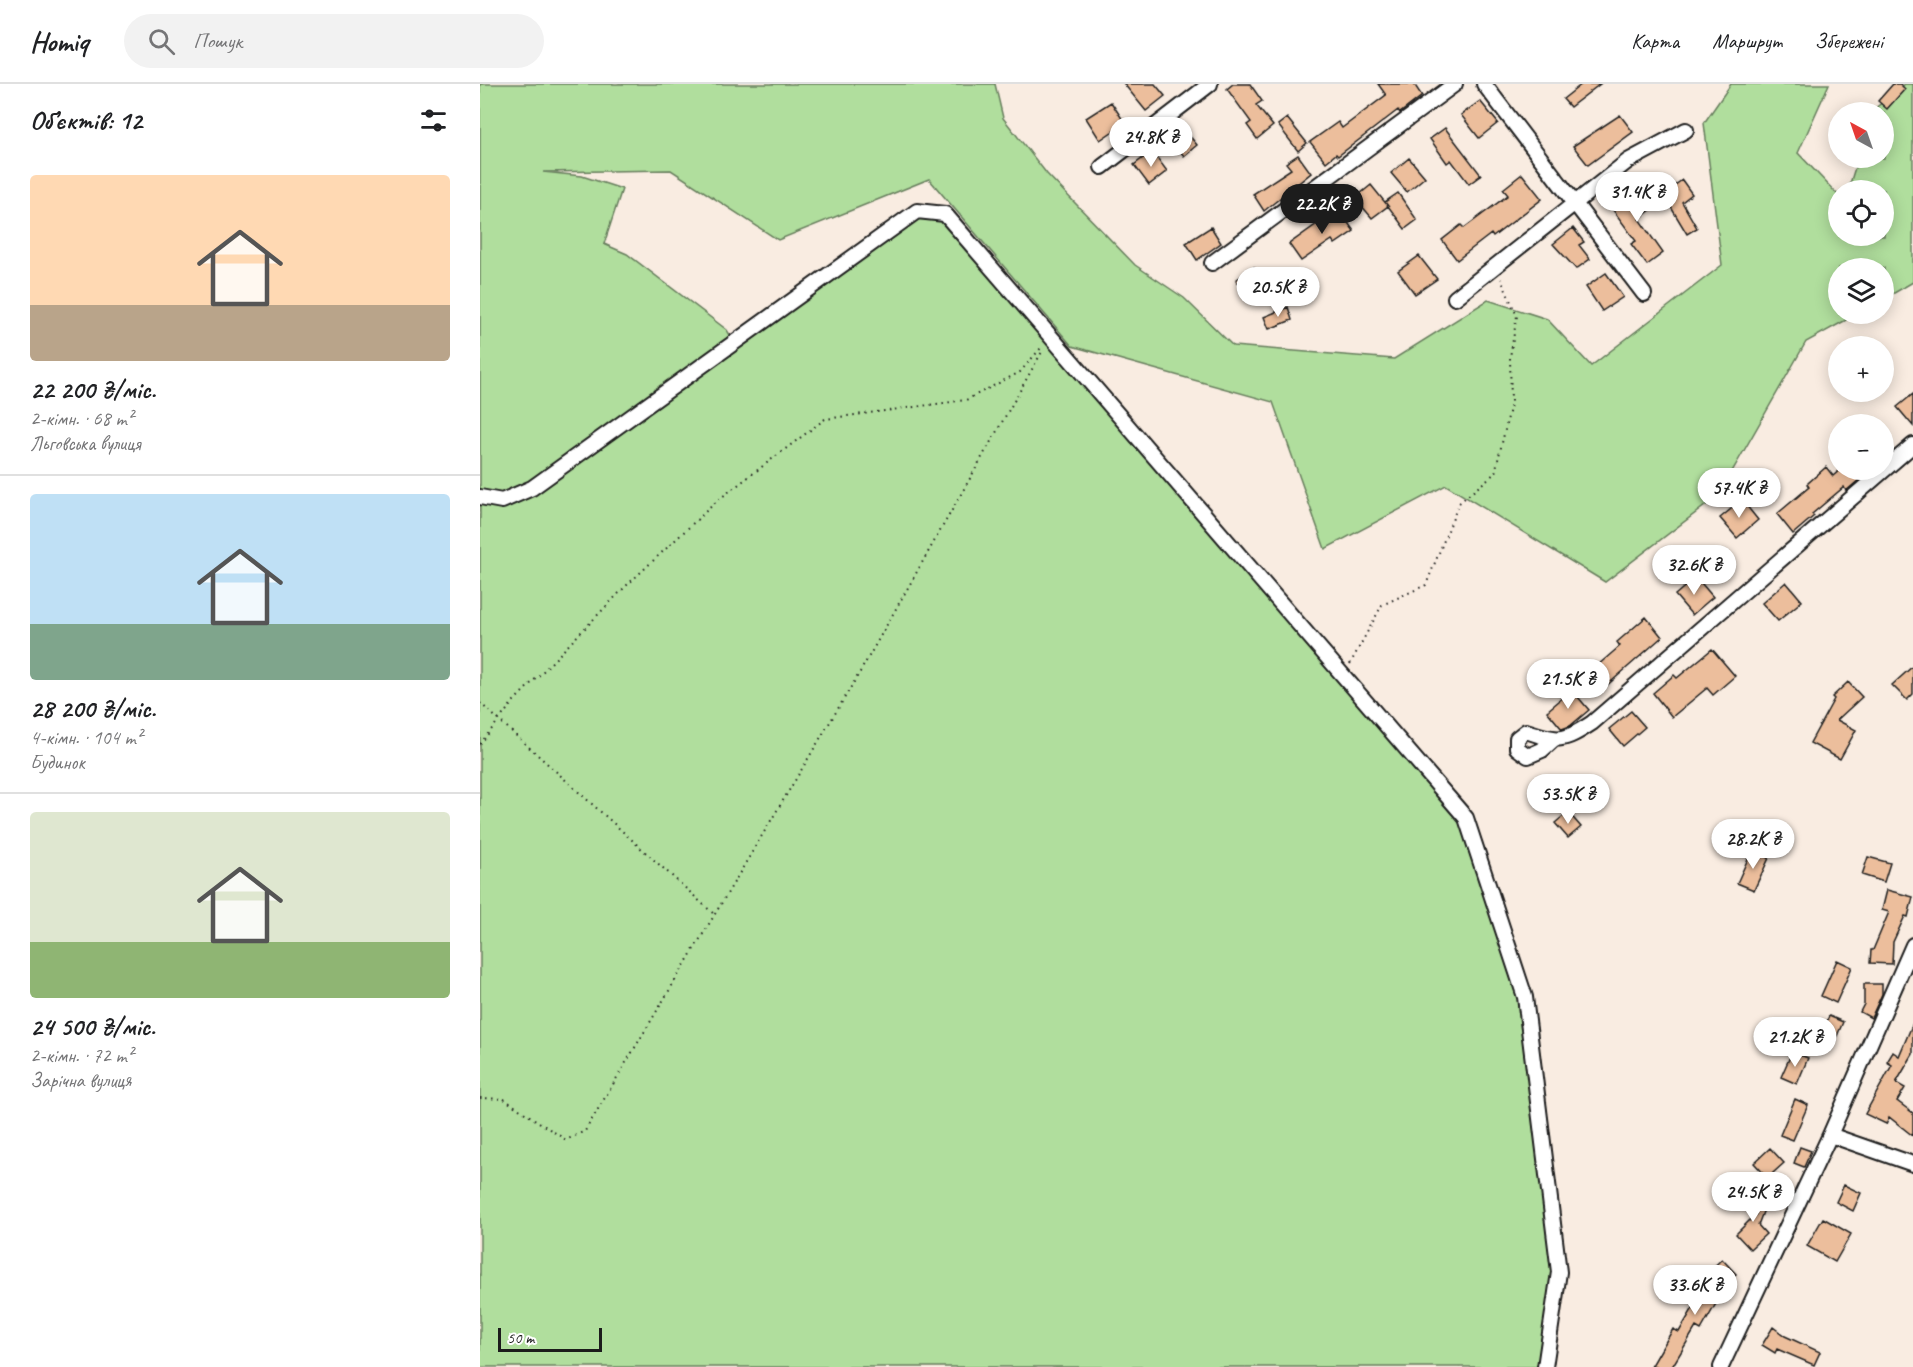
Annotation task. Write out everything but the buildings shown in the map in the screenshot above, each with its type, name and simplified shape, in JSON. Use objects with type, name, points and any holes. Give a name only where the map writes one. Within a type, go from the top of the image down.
[{"type":"street","points":[[1102,167],[1210,84]]},
{"type":"street","points":[[1212,263],[1455,84]]},
{"type":"street","points":[[1484,84],[1644,294]]},
{"type":"street","points":[[1455,298],[1628,161],[1686,130]]},
{"type":"street","points":[[480,497],[502,501],[532,488],[917,211],[945,214],[1466,818],[1525,997],[1559,1272],[1545,1367]]},
{"type":"street","points":[[1553,740],[1571,737],[1592,723],[1913,445]]},
{"type":"street","points":[[1721,1367],[1830,1135],[1913,945]]},
{"type":"street","points":[[1830,1135],[1913,1164]]},
{"type":"path","points":[[1341,673],[1352,663],[1382,605],[1426,585],[1459,503],[1495,473],[1511,404],[1510,357],[1516,316],[1495,265]]},
{"type":"path","points":[[480,744],[514,701],[625,586],[718,500],[825,419],[966,400],[1020,372],[1051,337]]},
{"type":"path","points":[[480,1098],[504,1099],[566,1140],[585,1131],[860,672],[1051,337]]},
{"type":"path","points":[[480,703],[714,914]]},
{"type":"green space","points":[[480,84],[995,84],[1003,118],[1047,174],[1135,265],[1184,298],[1233,346],[1394,359],[1488,300],[1547,319],[1591,366],[1722,265],[1704,123],[1731,84],[1829,84],[1798,153],[1828,184],[1828,246],[1894,246],[1894,180],[1851,180],[1855,168],[1894,168],[1894,102],[1883,102],[1905,84],[1913,84],[1913,282],[1894,293],[1894,258],[1828,258],[1828,324],[1839,324],[1806,342],[1718,496],[1605,582],[1446,485],[1325,549],[1273,402],[1072,346],[929,179],[778,240],[671,170],[543,172],[582,176],[622,189],[604,244],[627,254],[727,330],[733,340],[529,488],[500,498],[480,494]]},
{"type":"green space","points":[[916,215],[940,218],[1461,821],[1519,998],[1553,1270],[1538,1367],[480,1367],[480,499],[503,503]]}]
